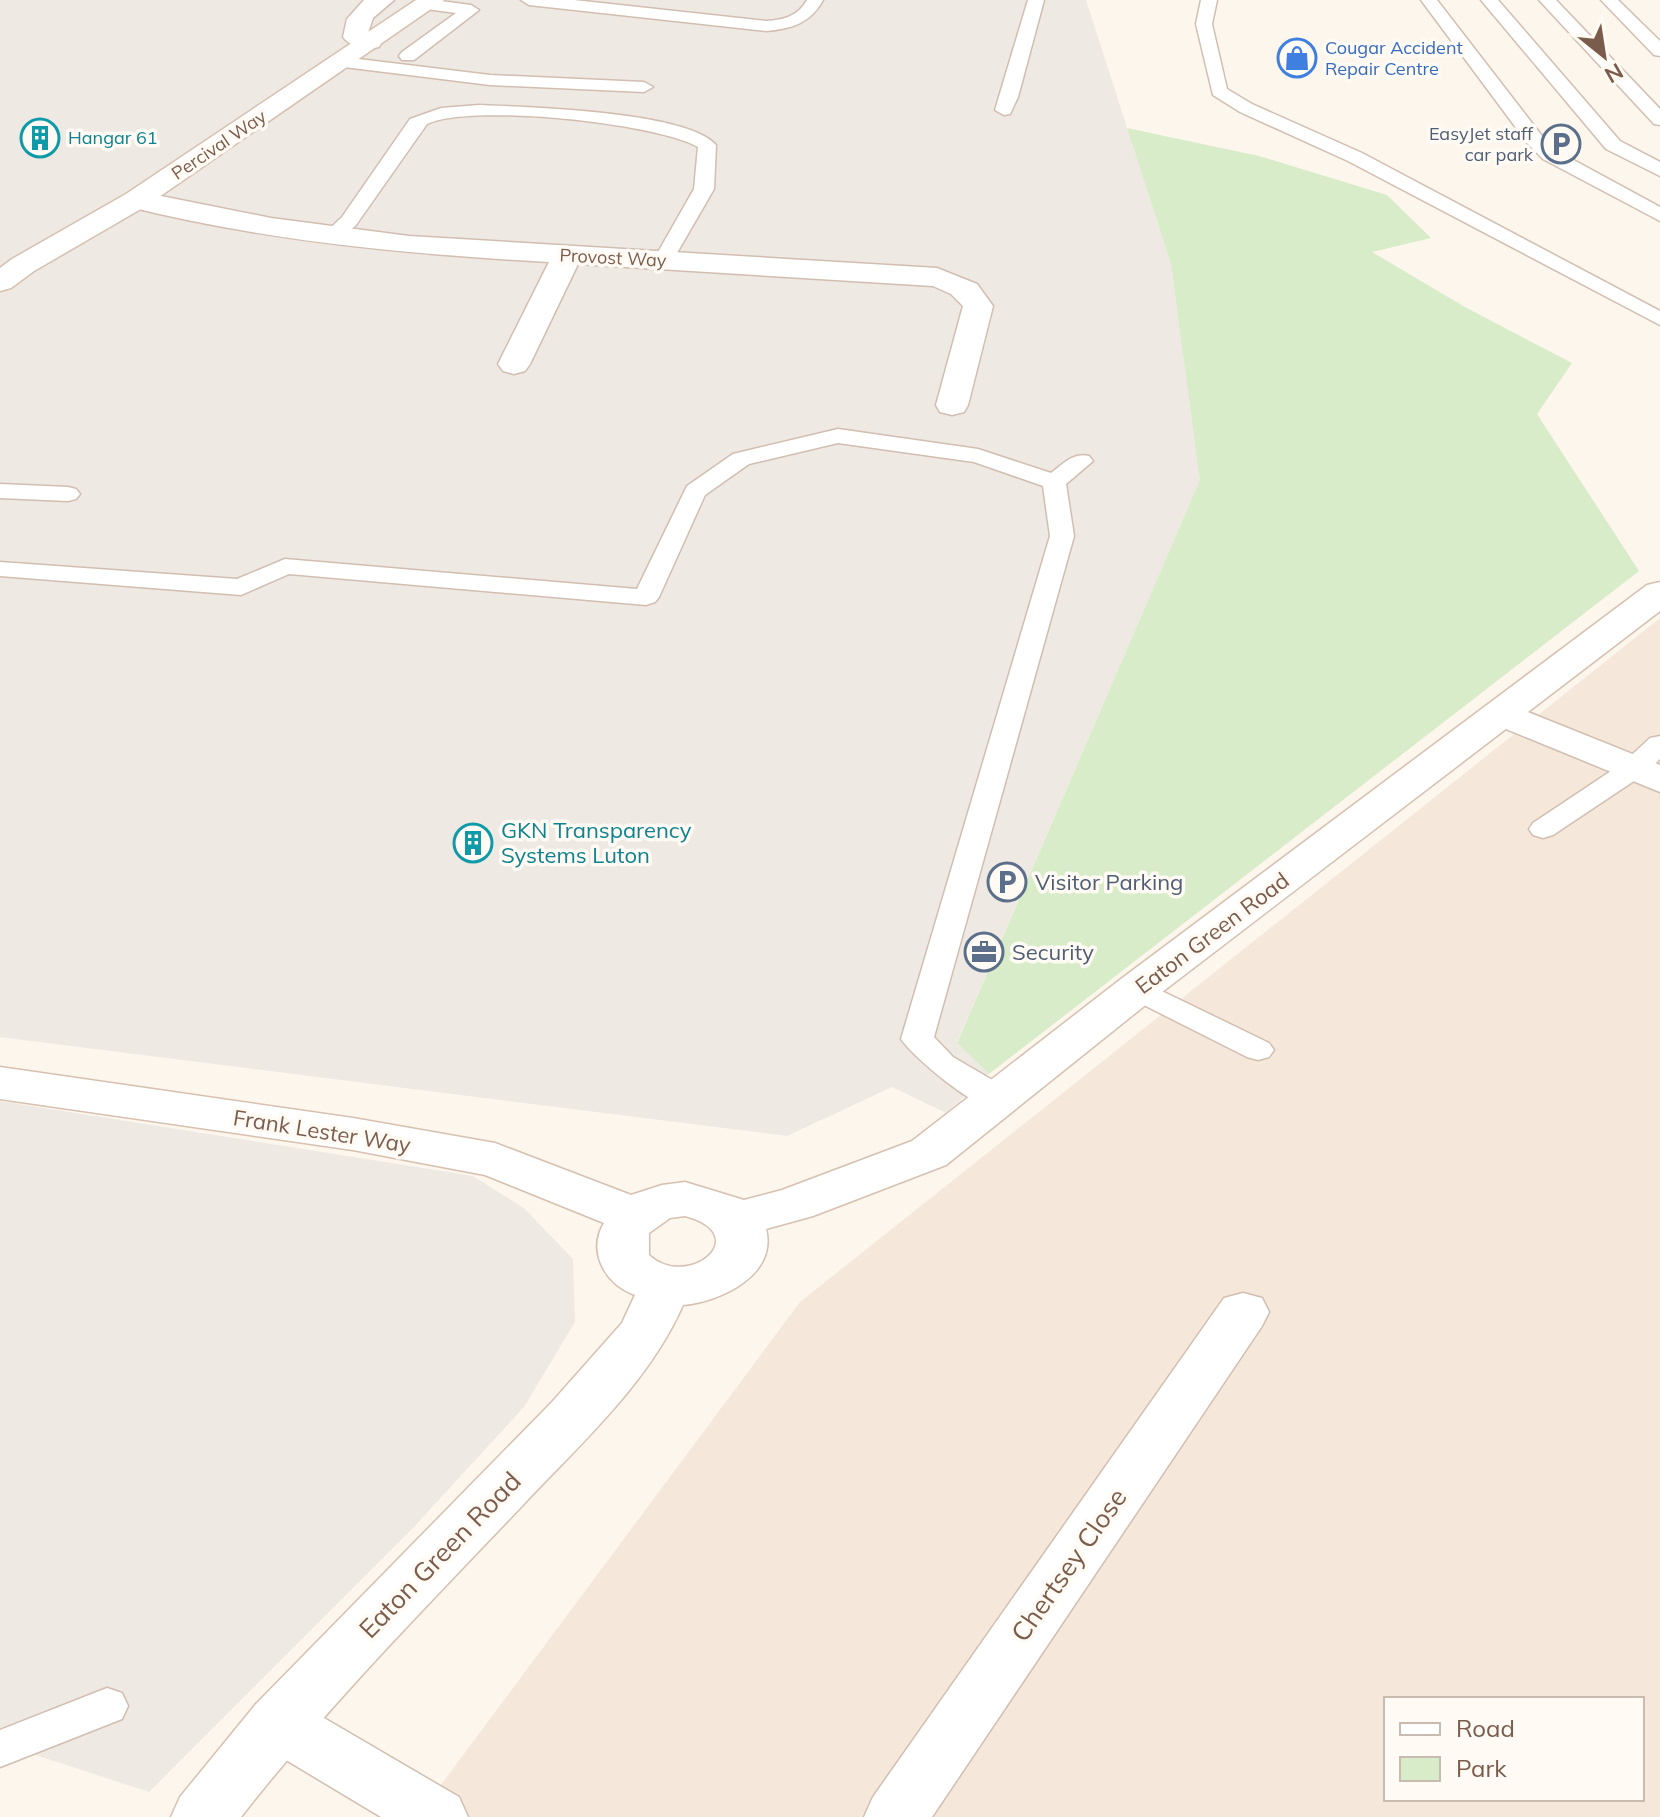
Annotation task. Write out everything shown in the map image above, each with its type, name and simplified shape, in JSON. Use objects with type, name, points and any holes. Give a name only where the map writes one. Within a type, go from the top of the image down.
[{"type":"street","points":[[370,42],[355,37],[357,19],[372,4],[382,0]]},
{"type":"street","name":"Percival Way","points":[[0,282],[23,265],[136,200],[429,2]]},
{"type":"street","name":"Provost Way","points":[[136,200],[332,236],[409,245],[937,277],[961,286],[974,296],[978,306],[952,405]]},
{"type":"street","points":[[514,364],[567,256]]},
{"type":"street","name":"Eaton Green Road","points":[[737,1219],[795,1204],[929,1153],[1137,989],[1660,593]]},
{"type":"street","points":[[1503,714],[1651,764]]},
{"type":"street","name":"Frank Lester Way","points":[[0,1083],[353,1134],[495,1160],[635,1216]]},
{"type":"street","points":[[685,1199],[720,1207],[737,1219],[743,1230],[744,1244],[738,1259],[726,1272],[697,1284],[665,1286],[646,1280],[631,1270],[622,1257],[620,1243],[624,1229],[635,1216],[649,1207],[685,1199]]},
{"type":"street","name":"Eaton Green Road","points":[[203,1817],[278,1723],[572,1417],[644,1333],[665,1286]]},
{"type":"street","name":"Chertsey Close","points":[[896,1817],[1243,1312]]},
{"type":"street","points":[[278,1723],[436,1817]]},
{"type":"lane","points":[[529,0],[766,26],[789,25],[811,9],[815,0]]},
{"type":"lane","points":[[1004,110],[1014,86],[1036,0]]},
{"type":"lane","points":[[1209,0],[1204,24],[1219,91],[1246,108],[1355,157],[1660,319]]},
{"type":"lane","points":[[1429,0],[1535,140],[1550,155],[1660,215]]},
{"type":"lane","points":[[1489,0],[1597,147],[1660,170]]},
{"type":"lane","points":[[1547,0],[1660,120]]},
{"type":"lane","points":[[1609,0],[1660,51]]},
{"type":"lane","points":[[408,56],[471,10],[429,2]]},
{"type":"lane","points":[[342,62],[490,80],[644,87]]},
{"type":"lane","points":[[332,236],[349,221],[416,123],[425,117],[458,111],[608,119],[690,133],[707,145],[704,189],[663,261]]},
{"type":"lane","points":[[1550,155],[1644,139]]},
{"type":"lane","points":[[0,569],[241,587],[285,566],[646,597],[695,491],[741,459],[838,436],[978,456],[1054,482]]},
{"type":"lane","points":[[1054,482],[1081,461]]},
{"type":"lane","points":[[999,1099],[942,1064],[917,1039],[1062,536],[1054,482]]},
{"type":"lane","points":[[0,491],[68,494]]},
{"type":"lane","points":[[1543,829],[1651,764]]},
{"type":"lane","points":[[1137,989],[1258,1050]]},
{"type":"lane","points":[[0,1749],[107,1706]]},
{"type":"shaded area","points":[[0,0],[1086,0],[1171,264],[1202,476],[957,1042],[989,1074],[946,1113],[892,1087],[787,1136],[0,1037]]},
{"type":"shaded area","points":[[1660,618],[1660,1817],[417,1817],[800,1302]]},
{"type":"shaded area","points":[[0,1101],[473,1176],[524,1208],[573,1259],[575,1322],[524,1407],[414,1527],[149,1792],[8,1746],[0,1757]]},
{"type":"green space","points":[[1127,128],[1259,156],[1387,195],[1431,238],[1372,252],[1465,307],[1572,363],[1537,414],[1639,571],[989,1074],[957,1043],[1200,480],[1171,264]]},
{"type":"place","name":"Cougar Accident Repair Centre","points":[[1297,58]]},
{"type":"place","name":"Hangar 61","points":[[40,138]]},
{"type":"place","name":"EasyJet staff car park","points":[[1561,144]]},
{"type":"place","name":"GKN Transparency Systems Luton","points":[[473,843]]},
{"type":"place","name":"Visitor Parking","points":[[1007,882]]},
{"type":"place","name":"Security","points":[[984,952]]}]
